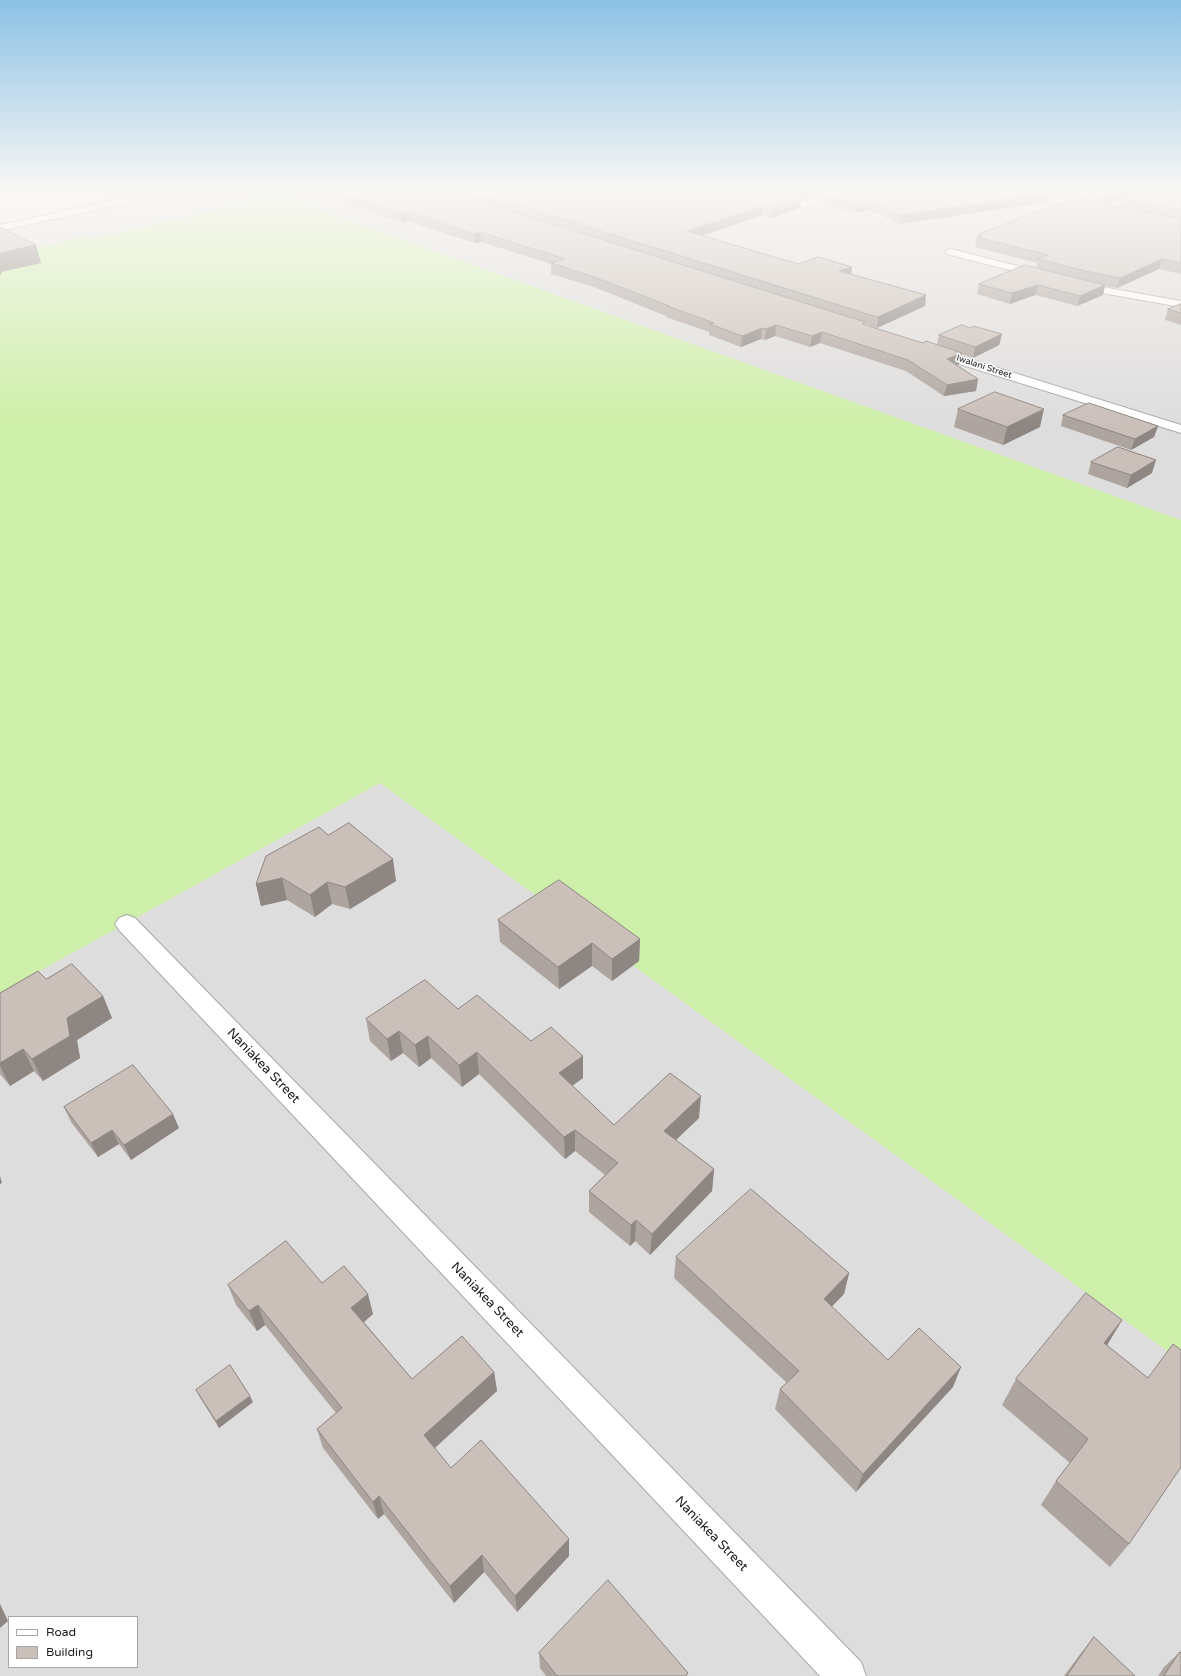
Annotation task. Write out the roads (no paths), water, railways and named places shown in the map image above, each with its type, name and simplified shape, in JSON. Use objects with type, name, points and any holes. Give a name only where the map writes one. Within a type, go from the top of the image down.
[{"type":"street","points":[[1010,267],[1091,288],[1181,304]]},
{"type":"street","name":"Iwalani Street","points":[[923,348],[1181,429]]},
{"type":"street","name":"Naniakea Street","points":[[127,924],[847,1676]]}]
